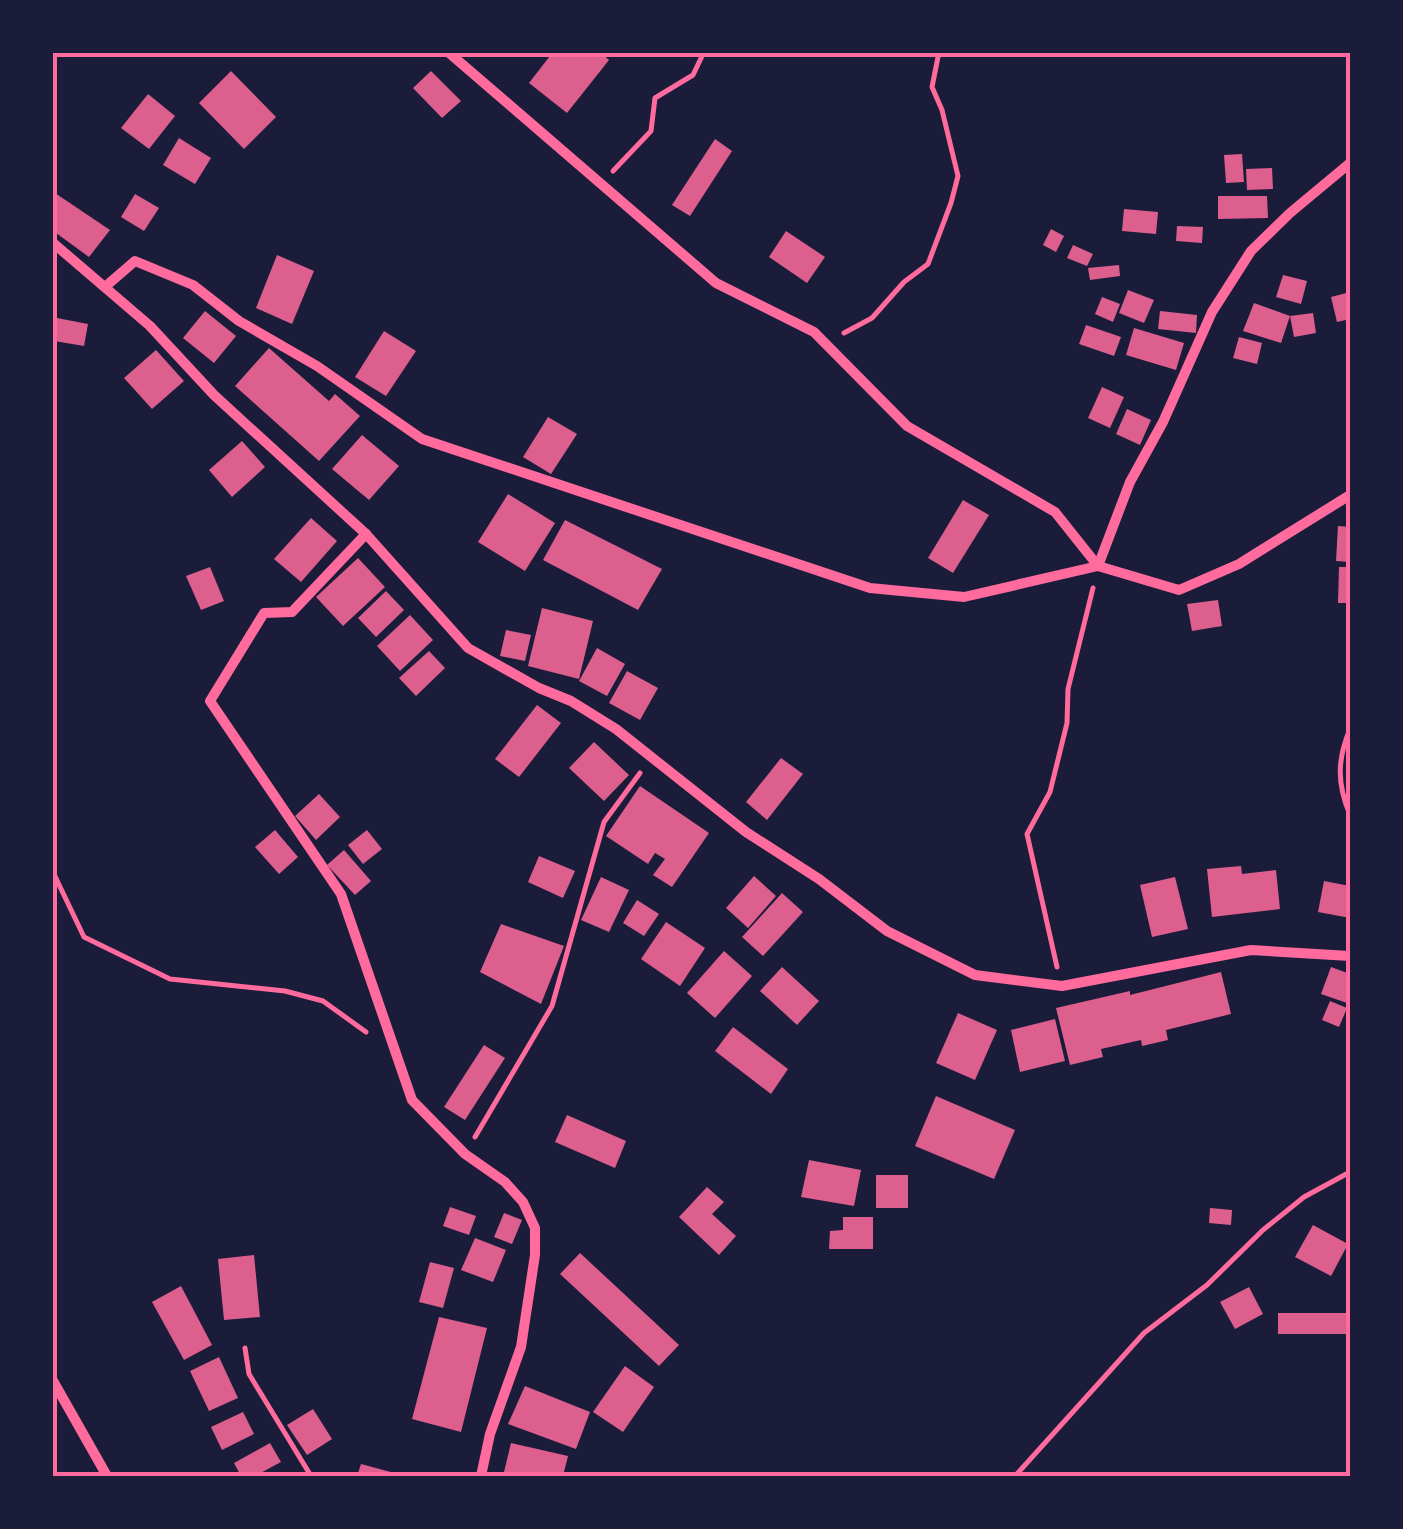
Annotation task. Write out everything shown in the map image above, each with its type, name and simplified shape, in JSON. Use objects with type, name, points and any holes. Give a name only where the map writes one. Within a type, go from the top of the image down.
[{"type":"street","points":[[448,52],[716,283],[814,332],[907,426],[1055,512],[1098,566]]},
{"type":"street","points":[[1098,566],[1130,482],[1163,422],[1212,312],[1251,251],[1350,163]]},
{"type":"street","points":[[52,242],[150,326],[214,395],[366,534],[468,648],[616,729],[746,832],[819,878],[887,932],[975,976],[1062,986],[1251,950],[1350,956]]},
{"type":"street","points":[[106,286],[135,261],[162,270],[192,285],[239,321],[316,366],[422,439],[870,588],[964,597],[1098,566],[1179,590],[1238,564],[1350,495]]},
{"type":"street","points":[[366,534],[292,612],[264,613],[210,700],[340,894],[412,1100],[465,1154],[505,1182],[523,1202],[535,1228],[535,1255],[521,1346],[490,1434],[481,1476]]},
{"type":"street","points":[[52,1379],[107,1476]]},
{"type":"path","points":[[600,184],[651,131],[655,98],[693,75],[704,52]]},
{"type":"path","points":[[814,332],[846,333],[872,318],[904,282],[928,264],[958,176],[942,110],[932,87],[939,52]]},
{"type":"path","points":[[1062,986],[1026,834],[1050,792],[1067,723],[1068,689],[1098,566]]},
{"type":"path","points":[[1350,729],[1340,752],[1340,790],[1350,815]]},
{"type":"path","points":[[465,1154],[552,1006],[604,822],[650,758]]},
{"type":"path","points":[[52,870],[84,937],[170,978],[285,991],[323,1001],[395,1050]]},
{"type":"path","points":[[1016,1476],[1144,1333],[1206,1285],[1304,1197],[1350,1172]]},
{"type":"path","points":[[245,1348],[249,1374],[311,1476]]},
{"type":"building","points":[[553,52],[600,52],[609,60],[567,113],[529,83]]},
{"type":"building","points":[[231,71],[276,117],[244,149],[199,103]]},
{"type":"building","points":[[431,71],[461,101],[442,118],[413,88]]},
{"type":"building","points":[[148,94],[175,116],[149,149],[121,128]]},
{"type":"building","points":[[179,138],[211,158],[195,184],[163,165]]},
{"type":"building","points":[[715,139],[732,151],[690,216],[672,205]]},
{"type":"building","points":[[1242,154],[1244,182],[1226,183],[1224,155]]},
{"type":"building","points":[[1272,168],[1273,189],[1247,190],[1246,169]]},
{"type":"building","points":[[52,191],[110,230],[89,257],[52,230]]},
{"type":"building","points":[[135,194],[159,208],[144,231],[121,217]]},
{"type":"building","points":[[1218,196],[1267,196],[1268,218],[1218,219]]},
{"type":"building","points":[[1124,209],[1158,212],[1156,234],[1122,231]]},
{"type":"building","points":[[1177,226],[1203,227],[1202,243],[1176,241]]},
{"type":"building","points":[[1051,229],[1064,236],[1056,252],[1043,245]]},
{"type":"building","points":[[786,231],[825,257],[807,283],[769,257]]},
{"type":"building","points":[[1073,245],[1093,254],[1087,266],[1067,258]]},
{"type":"building","points":[[277,255],[314,271],[292,324],[256,308]]},
{"type":"building","points":[[1119,265],[1120,276],[1090,280],[1088,268]]},
{"type":"building","points":[[1283,275],[1307,281],[1301,304],[1276,297]]},
{"type":"building","points":[[1128,290],[1154,300],[1144,323],[1119,313]]},
{"type":"building","points":[[1350,292],[1350,319],[1337,322],[1331,297]]},
{"type":"building","points":[[1102,297],[1120,304],[1113,322],[1095,314]]},
{"type":"building","points":[[1254,303],[1290,316],[1281,343],[1243,331]]},
{"type":"building","points":[[205,311],[236,336],[214,363],[183,338]]},
{"type":"building","points":[[1160,311],[1197,315],[1196,333],[1158,329]]},
{"type":"building","points":[[1313,313],[1316,333],[1294,337],[1290,316]]},
{"type":"building","points":[[57,318],[88,324],[84,346],[54,341]]},
{"type":"building","points":[[1086,325],[1121,337],[1114,356],[1079,344]]},
{"type":"building","points":[[1134,328],[1184,343],[1176,370],[1126,355]]},
{"type":"building","points":[[384,331],[416,351],[386,396],[355,377]]},
{"type":"building","points":[[1239,337],[1262,343],[1257,364],[1233,358]]},
{"type":"building","points":[[269,348],[329,401],[335,394],[360,416],[319,461],[235,386]]},
{"type":"building","points":[[156,350],[184,381],[152,409],[124,378]]},
{"type":"building","points":[[1102,387],[1124,397],[1110,428],[1088,418]]},
{"type":"building","points":[[1127,409],[1151,420],[1140,445],[1116,434]]},
{"type":"building","points":[[548,417],[577,434],[551,474],[523,457]]},
{"type":"building","points":[[362,435],[399,466],[369,500],[332,469]]},
{"type":"building","points":[[242,441],[265,467],[232,497],[209,470]]},
{"type":"building","points":[[508,494],[555,523],[525,571],[478,542]]},
{"type":"building","points":[[963,500],[989,515],[953,573],[928,558]]},
{"type":"building","points":[[311,518],[337,541],[301,582],[274,559]]},
{"type":"building","points":[[565,520],[662,569],[638,610],[543,560]]},
{"type":"building","points":[[1338,526],[1350,527],[1350,562],[1336,561]]},
{"type":"building","points":[[358,558],[385,587],[343,626],[316,597]]},
{"type":"building","points":[[210,567],[224,601],[201,610],[186,576]]},
{"type":"building","points":[[1339,567],[1350,567],[1350,603],[1338,603]]},
{"type":"building","points":[[386,591],[404,610],[376,637],[358,618]]},
{"type":"building","points":[[1218,600],[1222,626],[1192,631],[1187,604]]},
{"type":"building","points":[[542,608],[593,621],[579,679],[528,666]]},
{"type":"building","points":[[410,615],[433,640],[400,671],[377,646]]},
{"type":"building","points":[[506,630],[531,635],[525,661],[500,656]]},
{"type":"building","points":[[597,648],[625,664],[607,696],[579,681]]},
{"type":"building","points":[[429,651],[445,668],[416,696],[399,678]]},
{"type":"building","points":[[627,671],[658,688],[640,720],[609,703]]},
{"type":"building","points":[[537,705],[561,723],[519,777],[495,759]]},
{"type":"building","points":[[594,742],[629,775],[604,801],[569,768]]},
{"type":"building","points":[[781,758],[803,774],[767,820],[746,802]]},
{"type":"building","points":[[640,786],[709,833],[672,887],[653,875],[665,859],[655,853],[648,864],[606,836]]},
{"type":"building","points":[[319,794],[340,817],[316,840],[295,816]]},
{"type":"building","points":[[275,830],[298,857],[279,874],[255,847]]},
{"type":"building","points":[[367,830],[382,849],[363,864],[348,845]]},
{"type":"building","points":[[344,850],[371,881],[355,895],[327,865]]},
{"type":"building","points":[[539,856],[575,871],[563,898],[528,882]]},
{"type":"building","points":[[1241,866],[1242,874],[1276,870],[1280,909],[1212,917],[1207,869]]},
{"type":"building","points":[[754,876],[776,896],[748,928],[726,908]]},
{"type":"building","points":[[601,877],[629,890],[609,932],[581,920]]},
{"type":"building","points":[[1175,877],[1188,929],[1152,937],[1140,885]]},
{"type":"building","points":[[1324,881],[1350,886],[1350,918],[1318,912]]},
{"type":"building","points":[[782,893],[803,912],[763,956],[742,937]]},
{"type":"building","points":[[637,900],[659,914],[644,936],[623,923]]},
{"type":"building","points":[[666,922],[705,948],[680,986],[641,959]]},
{"type":"building","points":[[501,924],[564,946],[541,1004],[480,972]]},
{"type":"building","points":[[724,951],[752,976],[715,1018],[687,993]]},
{"type":"building","points":[[782,967],[819,1001],[797,1025],[760,991]]},
{"type":"building","points":[[1331,967],[1350,974],[1350,1004],[1321,994]]},
{"type":"building","points":[[1221,972],[1231,1014],[1166,1030],[1168,1040],[1142,1046],[1141,1040],[1101,1049],[1103,1057],[1070,1065],[1056,1008],[1130,991],[1130,995]]},
{"type":"building","points":[[1330,1001],[1347,1008],[1339,1027],[1322,1020]]},
{"type":"building","points":[[958,1013],[997,1030],[975,1080],[936,1063]]},
{"type":"building","points":[[1055,1019],[1065,1061],[1020,1072],[1011,1030]]},
{"type":"building","points":[[733,1027],[788,1069],[771,1094],[715,1051]]},
{"type":"building","points":[[484,1045],[505,1058],[465,1120],[444,1107]]},
{"type":"building","points":[[936,1096],[1015,1130],[994,1179],[915,1146]]},
{"type":"building","points":[[567,1115],[626,1141],[615,1168],[555,1142]]},
{"type":"building","points":[[809,1160],[861,1170],[854,1206],[801,1197]]},
{"type":"building","points":[[876,1175],[908,1175],[908,1208],[876,1208]]},
{"type":"building","points":[[707,1187],[724,1202],[712,1214],[736,1236],[719,1255],[679,1217]]},
{"type":"building","points":[[450,1207],[476,1216],[469,1235],[443,1226]]},
{"type":"building","points":[[1210,1208],[1232,1210],[1231,1225],[1209,1223]]},
{"type":"building","points":[[504,1213],[522,1220],[512,1244],[494,1237]]},
{"type":"building","points":[[843,1217],[873,1217],[873,1249],[829,1249],[830,1231],[843,1230]]},
{"type":"building","points":[[1313,1225],[1348,1244],[1331,1276],[1295,1257]]},
{"type":"building","points":[[475,1238],[506,1250],[493,1282],[461,1270]]},
{"type":"building","points":[[580,1253],[679,1345],[659,1366],[560,1274]]},
{"type":"building","points":[[254,1255],[260,1317],[224,1320],[218,1259]]},
{"type":"building","points":[[430,1262],[454,1268],[443,1308],[419,1302]]},
{"type":"building","points":[[181,1286],[212,1345],[184,1360],[152,1302]]},
{"type":"building","points":[[1249,1287],[1263,1314],[1235,1329],[1220,1302]]},
{"type":"building","points":[[1278,1313],[1350,1313],[1350,1334],[1278,1334]]},
{"type":"building","points":[[439,1317],[487,1328],[461,1432],[412,1419]]},
{"type":"building","points":[[219,1357],[238,1398],[209,1411],[190,1371]]},
{"type":"building","points":[[625,1366],[654,1387],[623,1432],[593,1412]]},
{"type":"building","points":[[525,1386],[590,1412],[576,1449],[508,1424]]},
{"type":"building","points":[[313,1409],[332,1439],[307,1455],[287,1425]]},
{"type":"building","points":[[243,1412],[254,1434],[222,1450],[211,1427]]},
{"type":"building","points":[[270,1443],[281,1462],[255,1476],[241,1476],[234,1463]]},
{"type":"building","points":[[511,1443],[568,1456],[563,1476],[503,1476]]},
{"type":"building","points":[[361,1464],[402,1475],[402,1476],[357,1476]]}]
